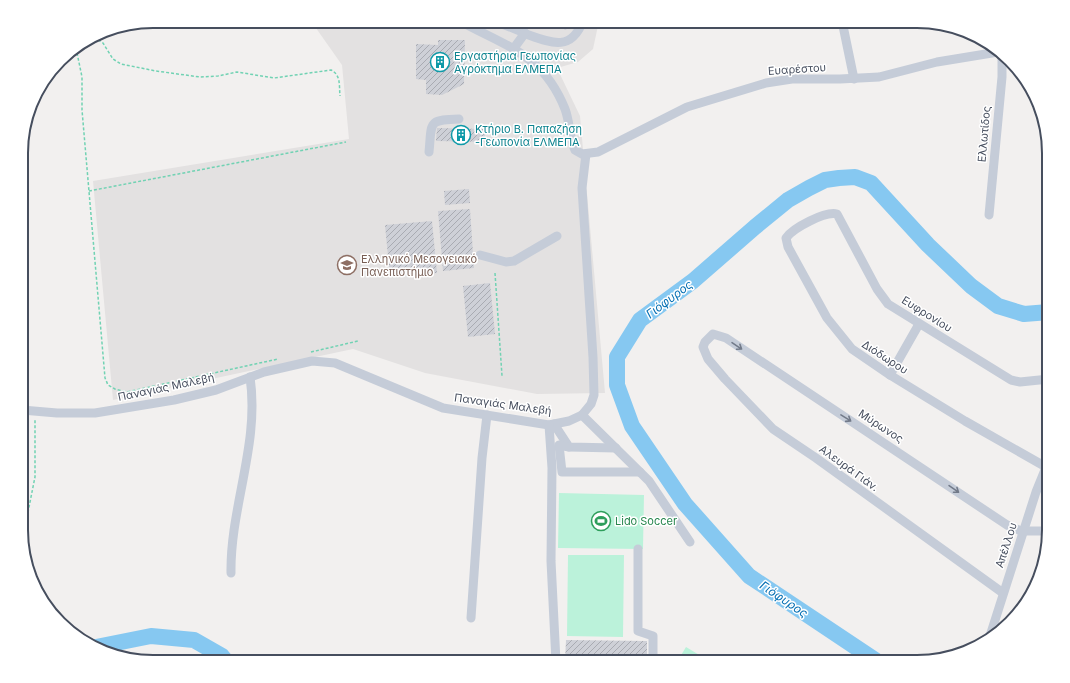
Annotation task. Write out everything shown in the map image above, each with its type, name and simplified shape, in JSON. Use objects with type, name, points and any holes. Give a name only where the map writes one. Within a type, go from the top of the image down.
[{"type":"street","points":[[474,28],[514,48],[537,64],[553,83],[567,114],[575,150],[586,154],[582,188],[594,395],[591,404],[582,415],[649,480],[690,542]]},
{"type":"street","points":[[512,28],[545,41],[561,43],[576,34],[579,28]]},
{"type":"street","points":[[843,28],[854,79]]},
{"type":"street","points":[[514,48],[525,33]]},
{"type":"street","name":"Ευαρέστου","points":[[586,154],[604,149],[687,107],[727,94],[784,80],[854,79],[887,75],[937,62],[991,53]]},
{"type":"street","name":"Ελλωτίδος","points":[[989,215],[1001,86],[1002,62]]},
{"type":"street","points":[[429,152],[432,127],[435,122],[440,119],[459,119]]},
{"type":"street","name":"Ευφρονίου","points":[[835,213],[842,221],[885,301],[1011,380],[1020,382],[1042,380]]},
{"type":"street","name":"Διόδωρου","points":[[835,213],[824,215],[792,232],[786,238],[786,244],[827,318],[852,350],[890,375],[1042,460]]},
{"type":"street","points":[[480,255],[506,262],[514,262],[557,236]]},
{"type":"street","points":[[890,375],[920,324]]},
{"type":"street","name":"Μύρωνος","points":[[705,342],[714,334],[726,338],[1007,525],[1023,532],[1042,534]]},
{"type":"street","name":"Αλευρά Γιάν.","points":[[705,342],[703,347],[708,359],[736,392],[773,429],[816,458],[1003,593]]},
{"type":"street","name":"Παναγιάς Μαλεβή","points":[[28,410],[95,413],[181,398],[216,390],[250,377],[297,363],[312,361],[335,363],[443,408],[551,425],[569,421],[582,415]]},
{"type":"street","points":[[231,573],[230,551],[245,473],[251,430],[252,393],[250,377]]},
{"type":"street","points":[[471,618],[482,458],[487,415]]},
{"type":"street","points":[[551,425],[569,447]]},
{"type":"street","points":[[551,425],[551,568],[556,655]]},
{"type":"street","points":[[616,448],[569,447],[559,445],[562,472],[640,472]]},
{"type":"street","name":"Απέλλου","points":[[992,630],[1042,477]]},
{"type":"street","points":[[638,549],[638,631],[652,636],[653,655]]},
{"type":"path","points":[[100,40],[103,42],[113,59],[121,64],[156,71],[200,77],[218,76],[237,72],[274,78],[300,76],[330,70],[336,73],[338,77],[340,96]]},
{"type":"path","points":[[77,54],[82,77],[82,110],[105,378],[108,385],[127,392],[281,358]]},
{"type":"path","points":[[89,191],[346,142]]},
{"type":"path","points":[[495,273],[502,376]]},
{"type":"path","points":[[304,353],[358,341]]},
{"type":"path","points":[[28,512],[35,477],[35,411]]},
{"type":"shaded area","name":"Ελληνικό Μεσογειακό Πανεπιστήμιο","points":[[316,28],[598,28],[593,49],[578,62],[557,68],[580,116],[605,393],[537,394],[425,373],[353,349],[113,400],[93,181],[349,139],[342,65]]},
{"type":"green space","name":"Lido Soccer","points":[[559,493],[644,495],[643,549],[558,548]]},
{"type":"green space","points":[[568,555],[624,555],[623,637],[567,636]]},
{"type":"green space","points":[[686,647],[699,655],[681,655]]},
{"type":"building","name":"Εργαστήρια Γεωπονίας Αγρόκτημα ΕΛΜΕΠΑ","points":[[438,40],[465,40],[464,84],[442,95],[426,94],[426,80],[416,79],[416,44],[438,45]]},
{"type":"building","name":"Κτήριο Β. Παπαζήση -Γεωπονία ΕΛΜΕΠΑ","points":[[437,128],[485,129],[485,142],[436,141]]},
{"type":"building","points":[[469,189],[470,203],[445,205],[444,191]]},
{"type":"building","points":[[470,209],[474,268],[443,271],[438,211]]},
{"type":"building","points":[[432,221],[437,273],[390,277],[385,225]]},
{"type":"building","points":[[490,283],[495,334],[468,337],[463,286]]},
{"type":"building","points":[[566,640],[647,641],[647,655],[565,655]]},
{"type":"waterway","name":"Γιόφυρος","points":[[868,655],[749,576],[685,504],[632,426],[617,385],[617,357],[640,320],[693,281],[788,200],[825,180],[839,178],[855,177],[871,183],[928,245],[971,286],[998,306],[1024,314],[1042,313]]},
{"type":"waterway","name":"Γιόφυρος","points":[[106,645],[151,636],[194,640],[220,655]]},
{"type":"place","name":"Εργαστήρια Γεωπονίας Αγρόκτημα ΕΛΜΕΠΑ","points":[[440,62]]},
{"type":"place","name":"Κτήριο Β. Παπαζήση -Γεωπονία ΕΛΜΕΠΑ","points":[[461,135]]},
{"type":"place","name":"Ελληνικό Μεσογειακό Πανεπιστήμιο","points":[[347,265]]},
{"type":"place","name":"Lido Soccer","points":[[601,521]]}]
